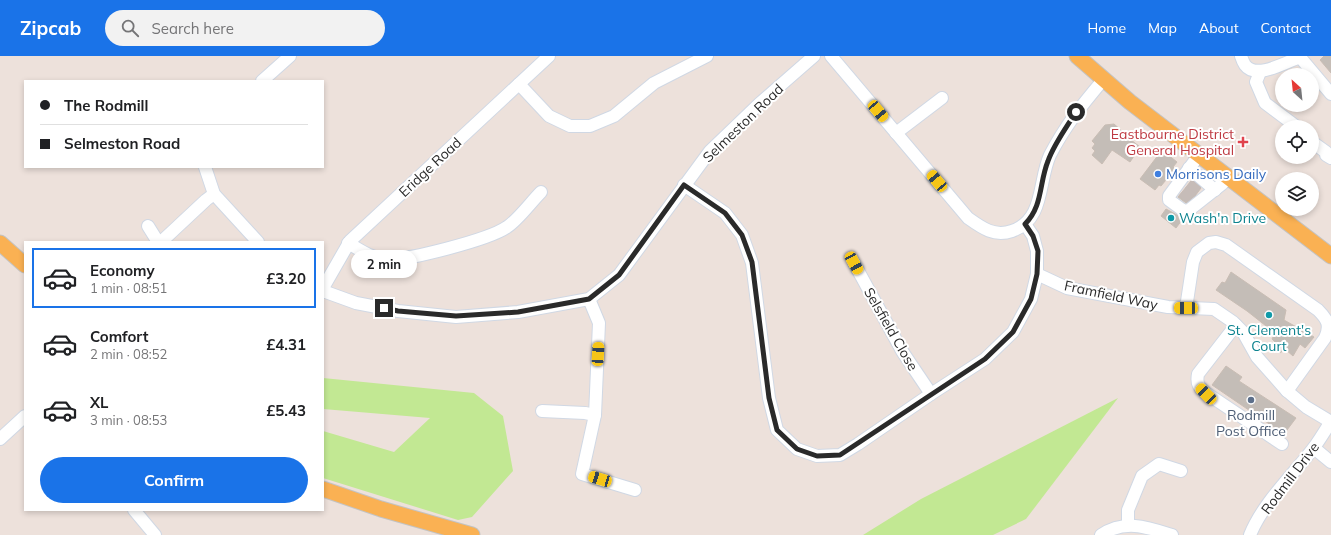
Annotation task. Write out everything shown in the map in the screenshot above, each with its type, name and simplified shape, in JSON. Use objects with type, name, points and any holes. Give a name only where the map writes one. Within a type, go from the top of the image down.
[{"type":"main road","points":[[1077,56],[1130,102],[1331,256]]},
{"type":"main road","points":[[0,243],[24,263]]},
{"type":"main road","points":[[324,489],[381,509],[472,535]]},
{"type":"street","points":[[263,80],[290,56]]},
{"type":"street","name":"Eridge Road","points":[[324,288],[348,244],[549,56]]},
{"type":"street","points":[[519,84],[549,116],[570,126],[590,126],[614,116],[654,83],[707,56]]},
{"type":"street","name":"Selmeston Road","points":[[324,290],[356,303],[398,311],[456,316],[518,312],[589,299],[619,275],[710,151],[759,104],[814,56]]},
{"type":"street","points":[[831,56],[968,218],[984,230],[999,233],[1008,233],[1017,229],[1025,224],[1031,217],[1036,209],[1048,161],[1060,137],[1076,112],[1103,80]]},
{"type":"street","points":[[1241,56],[1245,65],[1249,69],[1260,72],[1300,56],[1330,90]]},
{"type":"street","points":[[1260,72],[1256,82],[1265,103],[1288,120]]},
{"type":"street","points":[[896,133],[942,98]]},
{"type":"street","points":[[1319,146],[1330,152]]},
{"type":"street","points":[[1199,155],[1193,189],[1228,178]]},
{"type":"street","points":[[205,168],[214,194],[257,241]]},
{"type":"street","points":[[684,185],[725,213],[742,235],[752,262],[770,405],[777,430],[797,449],[817,456],[840,455],[985,359],[1013,332],[1031,299],[1037,274],[1038,251],[1033,236],[1025,224]]},
{"type":"street","points":[[348,244],[368,255],[385,260],[411,257],[439,250],[500,232],[509,226],[541,192]]},
{"type":"street","points":[[161,241],[214,194]]},
{"type":"street","points":[[148,226],[159,241]]},
{"type":"street","points":[[1186,308],[1193,262],[1197,252],[1209,243],[1216,242],[1226,245],[1318,310],[1325,317],[1328,323],[1328,331],[1325,338],[1287,391]]},
{"type":"street","name":"Selsfield Close","points":[[854,263],[902,351],[930,394]]},
{"type":"street","name":"Framfield Way","points":[[1037,274],[1067,288],[1168,307],[1214,309],[1243,332],[1263,364],[1287,391],[1306,407],[1331,421]]},
{"type":"street","points":[[589,299],[600,323],[595,415],[582,474],[635,490]]},
{"type":"street","points":[[1236,325],[1198,374],[1198,386],[1206,394],[1282,444]]},
{"type":"street","points":[[542,411],[585,413],[595,415]]},
{"type":"street","points":[[0,438],[24,417]]},
{"type":"street","name":"Rodmill Drive","points":[[1250,535],[1268,504],[1314,448],[1331,421]]},
{"type":"street","points":[[1314,448],[1331,462]]},
{"type":"street","points":[[1128,525],[1128,510],[1142,476],[1159,464],[1181,471]]},
{"type":"street","points":[[135,511],[155,535]]},
{"type":"street","points":[[1101,535],[1114,528],[1128,525],[1145,526],[1172,535]]},
{"type":"green space","points":[[324,378],[474,393],[503,416],[513,471],[472,517],[458,520],[324,478],[324,431],[394,452],[430,418],[324,409]]},
{"type":"green space","points":[[1118,398],[1026,519],[993,535],[863,535],[921,499]]},
{"type":"building","points":[[1324,56],[1331,56],[1331,73],[1320,60]]},
{"type":"building","points":[[1114,124],[1122,131],[1121,132],[1140,147],[1130,162],[1112,150],[1102,164],[1092,155],[1095,151],[1092,148],[1095,144],[1092,141],[1105,125]]},
{"type":"building","name":"Morrisons Daily","points":[[1162,150],[1177,162],[1173,167],[1175,169],[1161,186],[1159,185],[1155,190],[1140,179]]},
{"type":"building","points":[[1192,180],[1201,188],[1195,196],[1186,203],[1178,197]]},
{"type":"building","name":"Wash'n Drive","points":[[1166,209],[1179,216],[1178,218],[1182,220],[1176,228],[1161,216]]},
{"type":"building","name":"St. Clement's Court","points":[[1231,272],[1286,310],[1284,320],[1314,337],[1305,348],[1300,344],[1293,356],[1285,349],[1280,353],[1277,348],[1278,345],[1272,339],[1275,333],[1247,311],[1216,290],[1222,282],[1225,283]]},
{"type":"building","points":[[1226,366],[1242,377],[1239,381],[1296,418],[1284,434],[1212,385]]},
{"type":"tunnel","points":[[1189,183],[1199,191]]},
{"type":"tunnel","points":[[1183,191],[1192,199]]},
{"type":"place","name":"Eastbourne District General Hospital","points":[[1243,142]]},
{"type":"place","name":"Morrisons Daily","points":[[1158,174]]},
{"type":"place","name":"Wash'n Drive","points":[[1171,218]]},
{"type":"place","name":"St. Clement's Court","points":[[1269,315]]},
{"type":"place","name":"Rodmill Post Office","points":[[1251,400]]},
{"type":"route","points":[[384,308],[398,311],[456,316],[518,312],[589,299],[619,275],[684,185],[725,213],[742,235],[752,262],[769,398],[777,430],[797,449],[817,456],[840,455],[985,359],[1013,332],[1031,299],[1037,274],[1038,251],[1033,236],[1025,224],[1036,209],[1048,161],[1060,137],[1076,112]]}]
